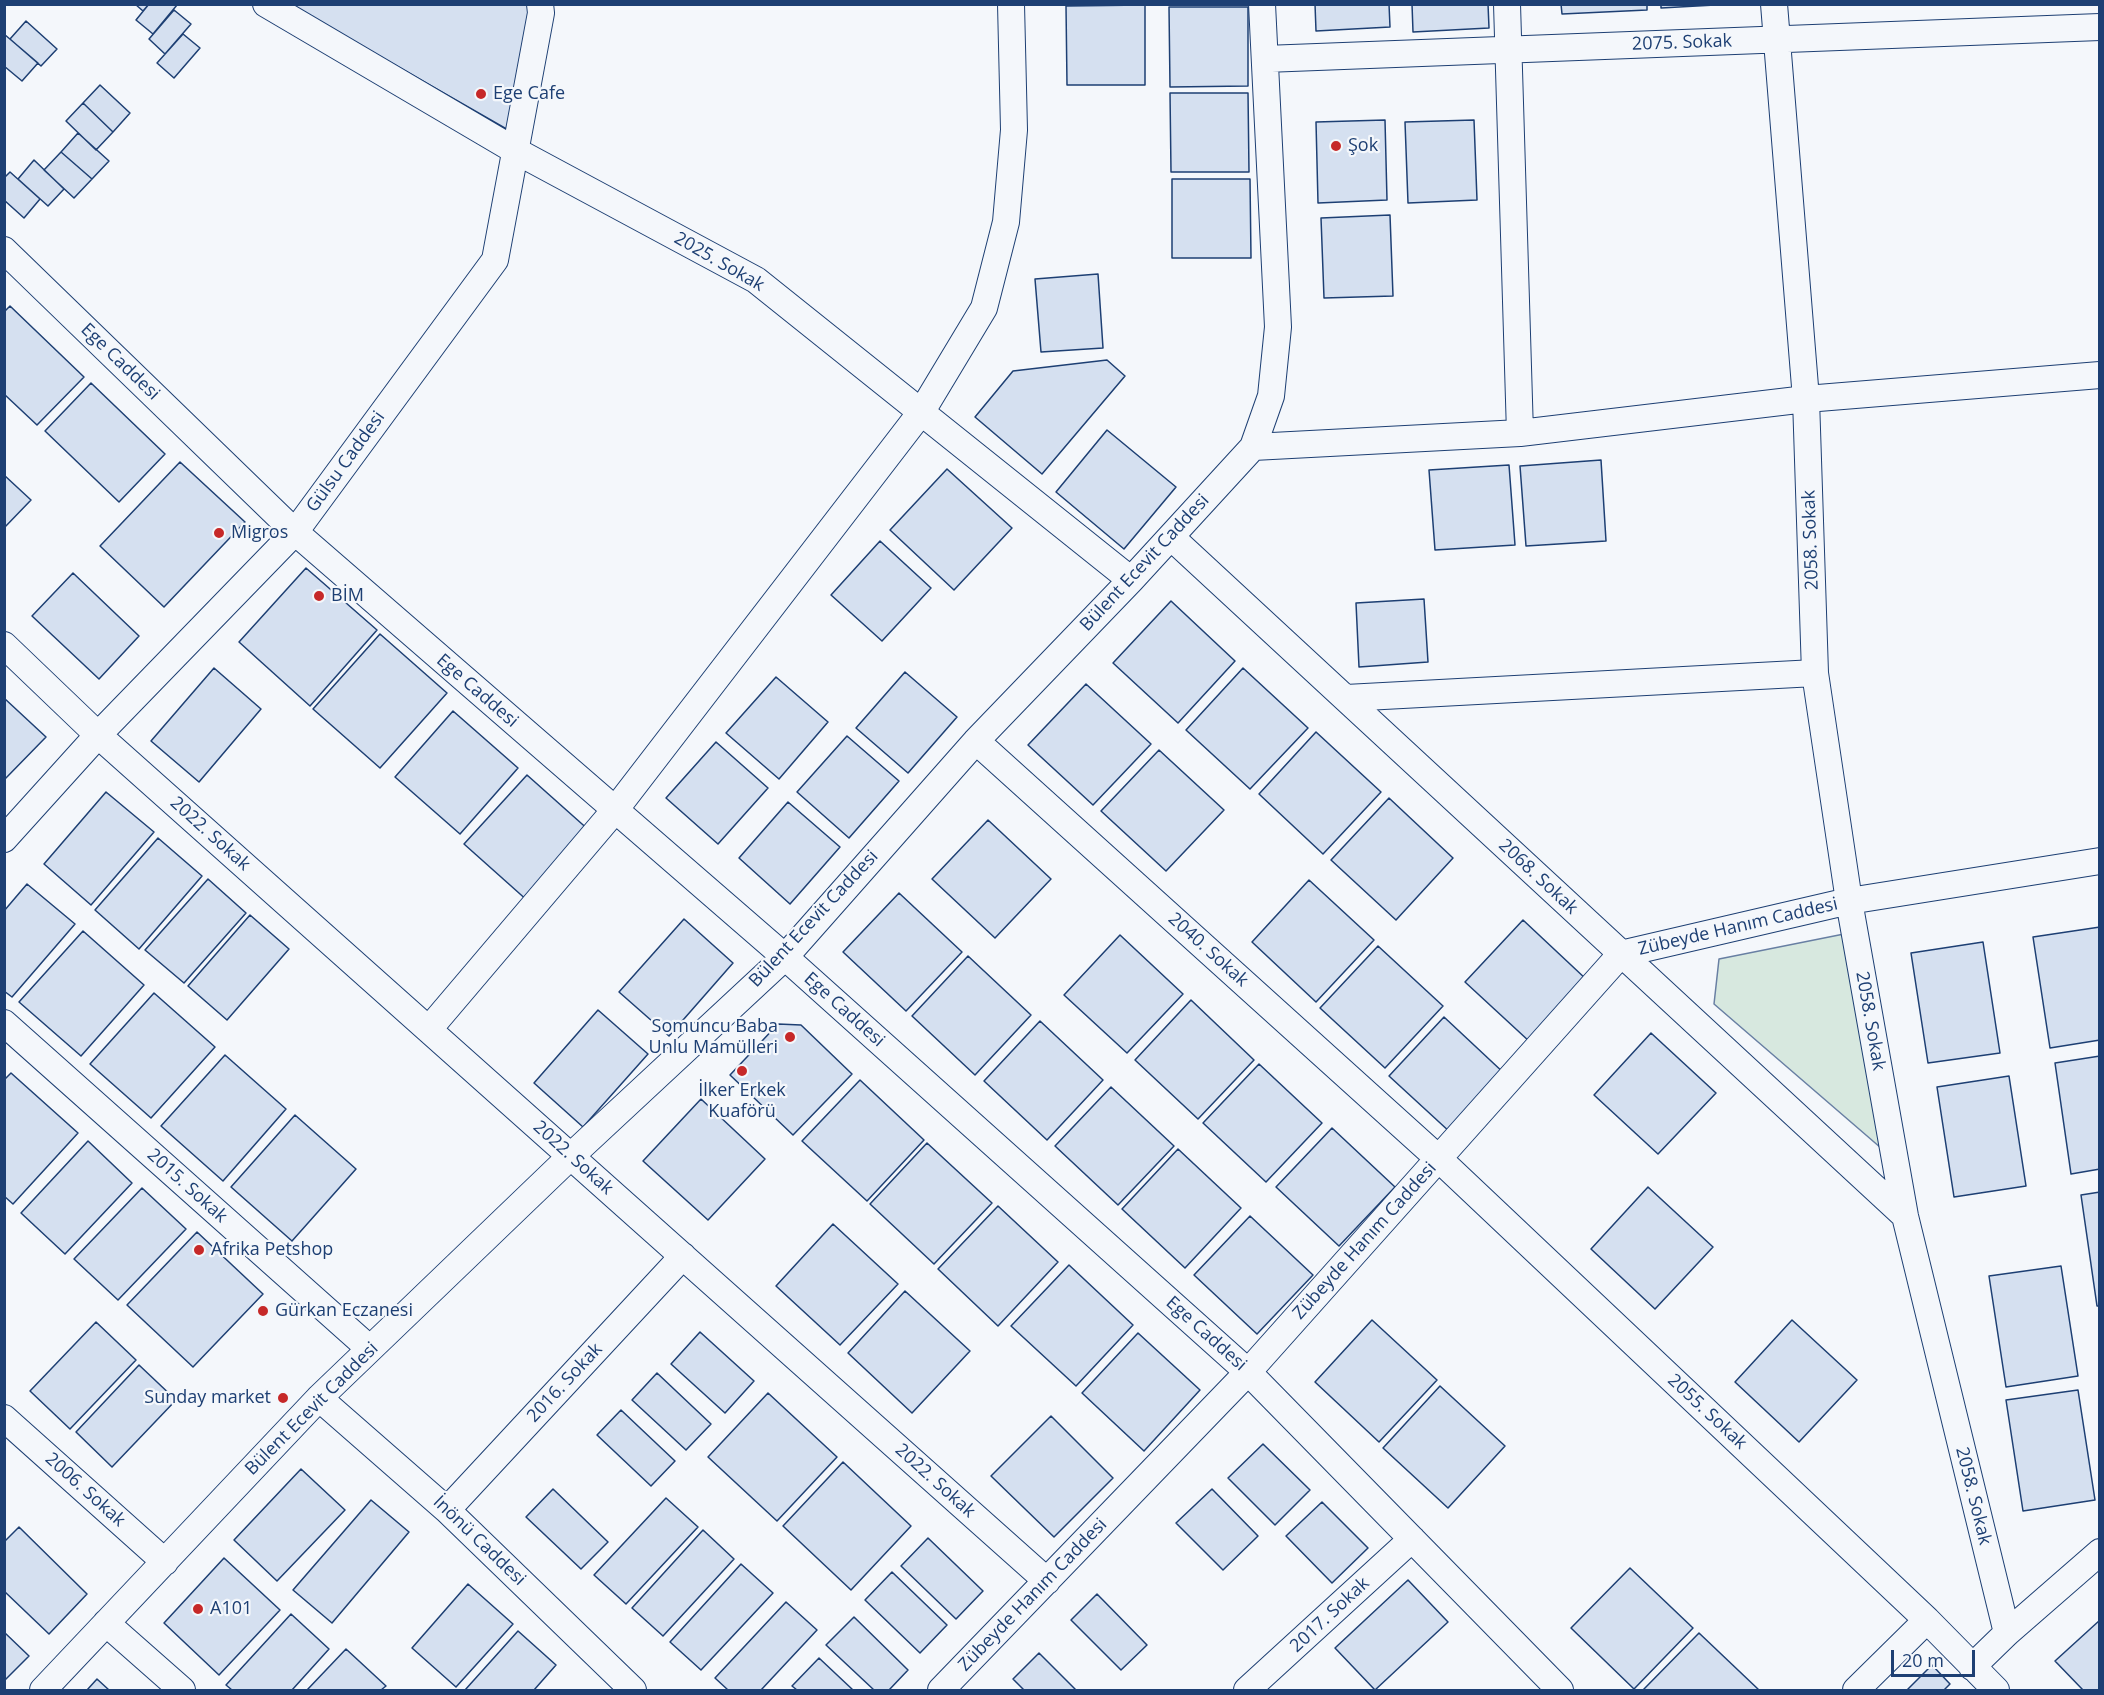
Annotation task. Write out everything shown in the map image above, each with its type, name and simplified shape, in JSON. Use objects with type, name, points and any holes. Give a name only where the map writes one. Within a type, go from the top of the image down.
[{"type":"street","name":"2025. Sokak","points":[[266,4],[516,151],[756,280],[1131,580]]},
{"type":"street","name":"Gülsu Caddesi","points":[[4,839],[98,735],[295,532],[495,260],[541,13],[540,4]]},
{"type":"street","points":[[429,1029],[615,810],[922,411],[984,308],[1006,222],[1014,130],[1011,4]]},
{"type":"street","name":"Bülent Ecevit Caddesi","points":[[43,1690],[319,1398],[571,1156],[785,957],[976,741],[1131,580],[1253,447],[1271,396],[1278,327],[1262,4]]},
{"type":"street","points":[[1507,4],[1520,433]]},
{"type":"street","name":"2058. Sokak","points":[[1774,4],[1775,40],[1806,399],[1815,673],[1849,901],[1905,1216],[2007,1633]]},
{"type":"street","name":"2075. Sokak","points":[[1264,59],[2100,27]]},
{"type":"street","name":"Ege Caddesi","points":[[4,250],[295,532],[785,957],[1248,1371],[1412,1539],[1545,1686]]},
{"type":"street","points":[[1253,447],[1520,433],[1806,399],[2100,375]]},
{"type":"street","name":"2068. Sokak","points":[[1171,537],[1905,1216]]},
{"type":"street","name":"2022. Sokak","points":[[4,645],[98,735],[1047,1581]]},
{"type":"street","points":[[1346,698],[1815,673]]},
{"type":"street","name":"2040. Sokak","points":[[976,741],[1439,1159]]},
{"type":"street","name":"Zübeyde Hanım Caddesi","points":[[941,1690],[1248,1371],[1621,954],[1849,901],[2100,861]]},
{"type":"street","name":"2015. Sokak","points":[[4,1023],[370,1349]]},
{"type":"street","name":"2055. Sokak","points":[[1439,1159],[1927,1620],[1995,1690]]},
{"type":"street","name":"2016. Sokak","points":[[447,1510],[683,1256]]},
{"type":"street","name":"İnönü Caddesi","points":[[319,1398],[447,1510],[633,1690]]},
{"type":"street","name":"2006. Sokak","points":[[4,1418],[165,1562]]},
{"type":"street","name":"2017. Sokak","points":[[1247,1690],[1412,1539]]},
{"type":"street","points":[[1972,1667],[2007,1633],[2100,1552]]},
{"type":"street","points":[[1856,1690],[1927,1620]]},
{"type":"street","points":[[106,1623],[182,1690]]},
{"type":"shaded area","points":[[1844,934],[1881,1148],[1714,1004],[1719,959]]},
{"type":"building","points":[[135,4],[149,4],[143,11]]},
{"type":"building","points":[[149,4],[177,5],[153,34],[136,20]]},
{"type":"building","name":"Ege Cafe","points":[[288,4],[529,4],[530,18],[510,131]]},
{"type":"building","points":[[1315,4],[1389,4],[1390,27],[1316,31]]},
{"type":"building","points":[[1412,4],[1488,4],[1489,28],[1413,32]]},
{"type":"building","points":[[1561,4],[1647,4],[1647,10],[1562,14]]},
{"type":"building","points":[[1661,4],[1733,4],[1661,8]]},
{"type":"building","points":[[1145,5],[1145,85],[1067,85],[1066,6]]},
{"type":"building","points":[[1169,7],[1248,7],[1248,86],[1170,87]]},
{"type":"building","points":[[174,10],[191,24],[165,54],[149,39]]},
{"type":"building","points":[[26,21],[57,49],[41,66],[10,39]]},
{"type":"building","points":[[4,34],[38,63],[22,81],[4,66]]},
{"type":"building","points":[[183,34],[200,48],[174,78],[157,63]]},
{"type":"building","points":[[100,85],[130,113],[113,132],[83,103]]},
{"type":"building","points":[[1170,93],[1248,93],[1249,172],[1171,172]]},
{"type":"building","points":[[83,103],[113,132],[96,150],[66,121]]},
{"type":"building","points":[[1385,120],[1387,200],[1318,203],[1316,122]]},
{"type":"building","points":[[1474,120],[1477,200],[1408,203],[1405,122]]},
{"type":"building","points":[[78,133],[109,161],[92,179],[61,152]]},
{"type":"building","points":[[61,152],[92,179],[74,198],[44,170]]},
{"type":"building","points":[[34,160],[64,189],[48,206],[18,179]]},
{"type":"building","points":[[10,172],[40,199],[24,218],[4,200],[4,178]]},
{"type":"building","points":[[1172,179],[1250,179],[1251,258],[1172,258]]},
{"type":"building","points":[[1390,215],[1393,296],[1324,298],[1321,218]]},
{"type":"building","points":[[1098,274],[1103,348],[1041,352],[1035,279]]},
{"type":"building","points":[[10,306],[84,377],[37,425],[4,394],[4,312]]},
{"type":"building","points":[[1107,360],[1125,376],[1042,474],[975,417],[1013,371]]},
{"type":"building","points":[[91,383],[165,454],[119,502],[45,431]]},
{"type":"building","points":[[1107,430],[1176,487],[1124,549],[1056,492]]},
{"type":"building","points":[[1601,460],[1606,541],[1526,546],[1520,466]]},
{"type":"building","points":[[180,462],[245,522],[164,607],[100,546]]},
{"type":"building","points":[[1509,465],[1515,545],[1435,550],[1429,470]]},
{"type":"building","points":[[947,469],[1012,528],[954,590],[890,530]]},
{"type":"building","points":[[4,475],[31,500],[4,528]]},
{"type":"building","points":[[880,541],[931,588],[882,641],[831,595]]},
{"type":"building","points":[[306,568],[377,630],[310,706],[239,642]]},
{"type":"building","points":[[73,573],[139,636],[99,679],[32,616]]},
{"type":"building","points":[[1424,599],[1428,662],[1359,667],[1356,603]]},
{"type":"building","points":[[1171,601],[1235,661],[1178,723],[1113,663]]},
{"type":"building","points":[[380,634],[447,693],[380,768],[313,709]]},
{"type":"building","points":[[214,668],[261,709],[199,782],[151,741]]},
{"type":"building","points":[[1243,668],[1308,728],[1250,789],[1186,730]]},
{"type":"building","points":[[905,672],[957,717],[908,773],[856,728]]},
{"type":"building","points":[[776,677],[828,722],[779,779],[726,733]]},
{"type":"building","points":[[1086,684],[1151,744],[1093,805],[1028,745]]},
{"type":"building","points":[[4,698],[46,737],[4,780]]},
{"type":"building","points":[[453,711],[518,768],[460,834],[395,777]]},
{"type":"building","points":[[1316,732],[1381,792],[1323,854],[1259,794]]},
{"type":"building","points":[[847,736],[899,781],[849,838],[797,792]]},
{"type":"building","points":[[716,742],[768,788],[718,844],[666,798]]},
{"type":"building","points":[[1159,750],[1224,810],[1166,871],[1101,811]]},
{"type":"building","points":[[527,775],[591,832],[529,902],[464,844]]},
{"type":"building","points":[[106,792],[154,832],[91,905],[44,864]]},
{"type":"building","points":[[1389,798],[1453,858],[1396,920],[1331,860]]},
{"type":"building","points":[[788,802],[840,847],[790,904],[739,858]]},
{"type":"building","points":[[988,820],[1051,879],[995,938],[932,879]]},
{"type":"building","points":[[158,838],[202,876],[139,949],[95,910]]},
{"type":"building","points":[[208,879],[246,913],[184,983],[145,950]]},
{"type":"building","points":[[1309,880],[1374,940],[1316,1002],[1252,942]]},
{"type":"building","points":[[27,884],[75,924],[12,997],[4,991],[4,911]]},
{"type":"building","points":[[899,893],[962,952],[906,1011],[843,952]]},
{"type":"building","points":[[250,915],[289,949],[227,1020],[188,986]]},
{"type":"building","points":[[684,919],[733,963],[669,1036],[619,992]]},
{"type":"building","points":[[1523,920],[1587,980],[1530,1042],[1465,982]]},
{"type":"building","points":[[2100,927],[2100,1040],[2050,1048],[2033,937]]},
{"type":"building","points":[[83,931],[144,985],[81,1056],[19,1002]]},
{"type":"building","points":[[1120,935],[1183,994],[1127,1053],[1064,995]]},
{"type":"building","points":[[1983,942],[2000,1053],[1928,1063],[1911,953]]},
{"type":"building","points":[[1378,946],[1443,1006],[1385,1068],[1320,1008]]},
{"type":"building","points":[[968,956],[1031,1015],[975,1075],[912,1016]]},
{"type":"building","points":[[154,993],[215,1047],[151,1118],[90,1064]]},
{"type":"building","points":[[1191,1000],[1254,1060],[1198,1119],[1135,1060]]},
{"type":"building","points":[[598,1010],[648,1054],[583,1127],[534,1083]]},
{"type":"building","points":[[1444,1017],[1506,1075],[1451,1133],[1389,1076]]},
{"type":"building","points":[[1040,1021],[1103,1080],[1047,1140],[984,1081]]},
{"type":"building","points":[[778,1024],[801,1025],[852,1074],[793,1135],[730,1075]]},
{"type":"building","points":[[1651,1033],[1716,1093],[1658,1154],[1594,1095]]},
{"type":"building","points":[[225,1055],[286,1109],[223,1181],[161,1126]]},
{"type":"building","points":[[2100,1056],[2100,1169],[2071,1174],[2055,1063]]},
{"type":"building","points":[[1259,1064],[1322,1123],[1266,1182],[1203,1123]]},
{"type":"building","points":[[11,1073],[78,1133],[13,1204],[4,1196],[4,1080]]},
{"type":"building","points":[[2009,1076],[2026,1186],[1954,1197],[1937,1087]]},
{"type":"building","points":[[860,1080],[924,1140],[867,1201],[802,1141]]},
{"type":"building","points":[[1111,1087],[1174,1146],[1118,1205],[1055,1146]]},
{"type":"building","points":[[701,1099],[765,1159],[708,1220],[643,1161]]},
{"type":"building","points":[[295,1115],[356,1169],[292,1241],[231,1187]]},
{"type":"building","points":[[1332,1128],[1395,1187],[1339,1246],[1276,1187]]},
{"type":"building","points":[[88,1141],[132,1183],[65,1254],[21,1213]]},
{"type":"building","points":[[927,1143],[992,1203],[934,1264],[870,1204]]},
{"type":"building","points":[[1178,1149],[1241,1208],[1185,1268],[1122,1209]]},
{"type":"building","points":[[1648,1187],[1713,1247],[1655,1309],[1591,1249]]},
{"type":"building","points":[[142,1188],[186,1229],[118,1300],[74,1259]]},
{"type":"building","points":[[2100,1192],[2100,1306],[2097,1306],[2081,1195]]},
{"type":"building","points":[[998,1206],[1058,1262],[998,1326],[938,1269]]},
{"type":"building","points":[[1250,1216],[1313,1275],[1257,1334],[1194,1275]]},
{"type":"building","points":[[833,1224],[898,1284],[840,1345],[776,1286]]},
{"type":"building","points":[[197,1232],[263,1294],[193,1367],[127,1305]]},
{"type":"building","points":[[1069,1265],[1133,1325],[1076,1386],[1011,1326]]},
{"type":"building","points":[[2061,1266],[2078,1376],[2006,1387],[1989,1276]]},
{"type":"building","points":[[905,1291],[970,1351],[912,1413],[848,1353]]},
{"type":"building","points":[[1372,1320],[1437,1380],[1379,1442],[1315,1382]]},
{"type":"building","points":[[1792,1320],[1857,1380],[1799,1442],[1735,1382]]},
{"type":"building","points":[[96,1322],[136,1360],[70,1429],[30,1391]]},
{"type":"building","points":[[700,1332],[754,1381],[725,1413],[671,1364]]},
{"type":"building","points":[[1138,1333],[1200,1390],[1144,1451],[1082,1393]]},
{"type":"building","points":[[139,1365],[176,1400],[112,1467],[76,1432]]},
{"type":"building","points":[[657,1373],[711,1424],[686,1450],[632,1400]]},
{"type":"building","points":[[1440,1386],[1505,1446],[1448,1508],[1383,1448]]},
{"type":"building","points":[[2078,1390],[2095,1500],[2023,1511],[2006,1400]]},
{"type":"building","points":[[768,1393],[837,1457],[777,1521],[708,1457]]},
{"type":"building","points":[[621,1410],[675,1461],[651,1486],[597,1435]]},
{"type":"building","points":[[1051,1416],[1113,1478],[1054,1537],[991,1476]]},
{"type":"building","points":[[1263,1444],[1310,1490],[1275,1525],[1228,1478]]},
{"type":"building","points":[[843,1462],[911,1526],[851,1590],[783,1526]]},
{"type":"building","points":[[301,1469],[345,1510],[277,1581],[234,1540]]},
{"type":"building","points":[[553,1489],[608,1542],[581,1569],[526,1517]]},
{"type":"building","points":[[1212,1489],[1258,1536],[1223,1570],[1176,1523]]},
{"type":"building","points":[[666,1498],[698,1527],[626,1604],[594,1575]]},
{"type":"building","points":[[371,1500],[409,1532],[332,1623],[293,1590]]},
{"type":"building","points":[[1322,1502],[1368,1548],[1332,1583],[1286,1536]]},
{"type":"building","points":[[19,1527],[87,1594],[49,1634],[4,1591],[4,1542]]},
{"type":"building","points":[[703,1530],[734,1559],[663,1636],[632,1608]]},
{"type":"building","points":[[928,1538],[983,1591],[956,1619],[901,1566]]},
{"type":"building","points":[[224,1558],[280,1610],[219,1675],[164,1623]]},
{"type":"building","points":[[741,1564],[773,1593],[701,1670],[670,1642]]},
{"type":"building","points":[[1630,1568],[1693,1628],[1634,1689],[1571,1628]]},
{"type":"building","points":[[892,1572],[947,1625],[920,1653],[865,1600]]},
{"type":"building","points":[[1408,1580],[1448,1622],[1375,1690],[1335,1648]]},
{"type":"building","points":[[468,1584],[513,1624],[456,1687],[412,1648]]},
{"type":"building","points":[[1097,1594],[1147,1645],[1121,1670],[1071,1620]]},
{"type":"building","points":[[786,1602],[817,1630],[761,1690],[728,1690],[715,1678]]},
{"type":"building","points":[[291,1614],[329,1649],[292,1690],[232,1690],[226,1685]]},
{"type":"building","points":[[854,1617],[908,1670],[889,1690],[874,1690],[826,1645]]},
{"type":"building","points":[[2100,1620],[2100,1690],[2083,1690],[2055,1661]]},
{"type":"building","points":[[518,1631],[556,1665],[534,1690],[465,1690]]},
{"type":"building","points":[[4,1632],[29,1656],[4,1681]]},
{"type":"building","points":[[1699,1633],[1759,1690],[1643,1690]]},
{"type":"building","points":[[346,1649],[386,1686],[381,1690],[307,1690]]},
{"type":"building","points":[[1039,1653],[1076,1690],[1024,1690],[1013,1679]]},
{"type":"building","points":[[819,1658],[853,1690],[797,1690],[792,1686]]},
{"type":"building","points":[[1932,1665],[1950,1684],[1944,1690],[1907,1690]]},
{"type":"building","points":[[97,1679],[109,1690],[87,1690]]},
{"type":"place","name":"Ege Cafe","points":[[481,94]]},
{"type":"place","name":"Şok","points":[[1336,146]]},
{"type":"place","name":"Migros","points":[[219,533]]},
{"type":"place","name":"BİM","points":[[319,596]]},
{"type":"place","name":"Somuncu Baba Unlu Mamülleri","points":[[790,1037]]},
{"type":"place","name":"İlker Erkek Kuaförü","points":[[742,1071]]},
{"type":"place","name":"Afrika Petshop","points":[[199,1250]]},
{"type":"place","name":"Gürkan Eczanesi","points":[[263,1311]]},
{"type":"place","name":"Sunday market","points":[[283,1398]]},
{"type":"place","name":"A101","points":[[198,1609]]}]
